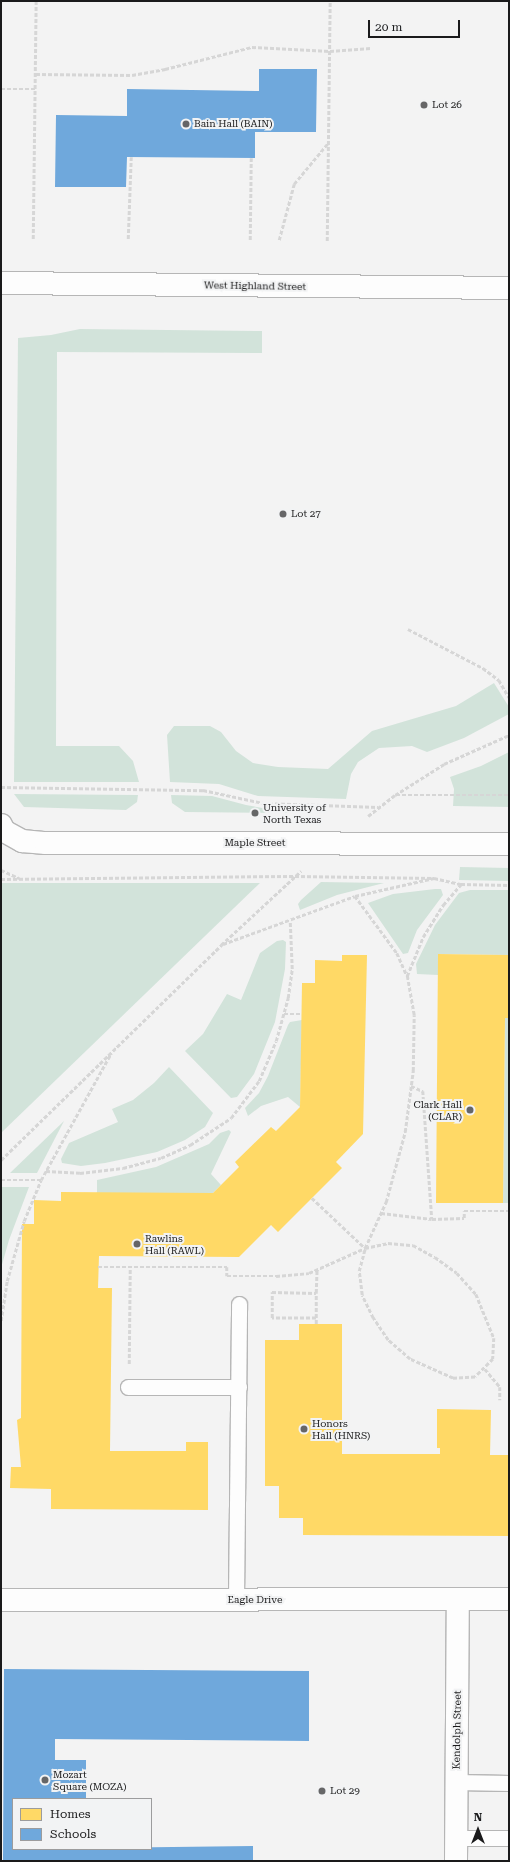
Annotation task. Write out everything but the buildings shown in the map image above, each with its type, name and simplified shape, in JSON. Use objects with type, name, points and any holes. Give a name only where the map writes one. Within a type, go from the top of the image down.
[{"type":"street","name":"West Highland Street","points":[[1,283],[509,288]]},
{"type":"street","name":"Maple Street","points":[[2,828],[22,840],[46,843],[509,844]]},
{"type":"street","name":"Eagle Drive","points":[[1,1600],[509,1599]]},
{"type":"street","name":"Kendolph Street","points":[[456,1861],[458,1600]]},
{"type":"lane","points":[[236,1600],[239,1304]]},
{"type":"lane","points":[[128,1387],[238,1387]]},
{"type":"lane","points":[[456,1782],[502,1783]]},
{"type":"lane","points":[[456,1838],[509,1838]]},
{"type":"path","points":[[33,239],[36,1]]},
{"type":"path","points":[[327,241],[330,1]]},
{"type":"path","points":[[36,74],[132,74],[165,69],[252,47],[330,51],[371,48]]},
{"type":"path","points":[[1,89],[36,89]]},
{"type":"path","points":[[279,240],[294,184],[328,143]]},
{"type":"path","points":[[128,239],[131,157]]},
{"type":"path","points":[[250,240],[251,158]]},
{"type":"path","points":[[408,629],[483,668],[499,680],[509,697]]},
{"type":"path","points":[[1,1160],[221,945],[295,876],[334,843],[395,795],[444,764],[509,736]]},
{"type":"path","points":[[1,787],[204,790],[263,803],[379,808]]},
{"type":"path","points":[[395,795],[509,795]]},
{"type":"path","points":[[1,870],[21,879]]},
{"type":"path","points":[[1,879],[295,876],[434,878],[461,884],[509,885]]},
{"type":"path","points":[[221,945],[290,922],[355,896],[434,878]]},
{"type":"path","points":[[407,976],[423,937],[443,905],[461,884]]},
{"type":"path","points":[[98,1267],[227,1267],[227,1276],[276,1276],[309,1273],[365,1248],[388,1243],[413,1245],[457,1273],[476,1294],[494,1338],[493,1359],[485,1369],[475,1377],[453,1378],[410,1359],[388,1340],[373,1318],[362,1295],[359,1271],[365,1248],[381,1213],[405,1132],[411,1086],[414,1015],[407,976],[397,953],[355,896]]},
{"type":"path","points":[[46,1171],[80,1173],[123,1168],[161,1158],[190,1146],[231,1118],[259,1081],[276,1041],[284,1014],[292,969],[290,922]]},
{"type":"path","points":[[284,1014],[302,1014]]},
{"type":"path","points":[[1,1320],[7,1281],[24,1221],[41,1180],[113,1050]]},
{"type":"path","points":[[411,1086],[423,1091],[432,1219]]},
{"type":"path","points":[[1,1180],[41,1180]]},
{"type":"path","points":[[312,1198],[365,1248]]},
{"type":"path","points":[[381,1213],[432,1219],[464,1218],[464,1210],[509,1211]]},
{"type":"path","points":[[129,1345],[130,1267]]},
{"type":"path","points":[[316,1324],[317,1270]]},
{"type":"path","points":[[316,1293],[272,1292],[272,1318],[316,1318]]},
{"type":"path","points":[[485,1369],[500,1387],[500,1400]]},
{"type":"shaded area","points":[[80,329],[262,331],[262,353],[57,352],[56,746],[119,746],[133,761],[139,782],[14,782],[18,338],[51,335]]},
{"type":"shaded area","points":[[494,683],[509,707],[509,714],[464,738],[427,752],[412,746],[379,748],[358,762],[351,774],[346,799],[258,796],[219,784],[170,782],[167,735],[174,726],[210,726],[221,732],[236,751],[253,763],[278,767],[328,769],[372,731],[456,706]]},
{"type":"shaded area","points":[[509,752],[509,807],[453,806],[454,789],[450,777],[481,766]]},
{"type":"shaded area","points":[[14,794],[138,795],[137,802],[126,810],[24,807]]},
{"type":"shaded area","points":[[171,795],[212,796],[246,805],[290,813],[185,812],[172,803]]},
{"type":"shaded area","points":[[460,867],[509,868],[509,881],[459,880]]},
{"type":"shaded area","points":[[321,882],[384,883],[337,895],[300,910],[298,904],[301,900]]},
{"type":"shaded area","points":[[1,883],[260,883],[1,1133]]},
{"type":"shaded area","points":[[441,889],[443,895],[417,930],[408,953],[403,954],[368,903],[393,894]]},
{"type":"shaded area","points":[[470,890],[509,890],[509,955],[439,954],[438,975],[417,974],[416,964],[435,925],[459,893]]},
{"type":"shaded area","points":[[283,940],[286,942],[285,969],[275,1022],[254,1074],[237,1097],[231,1098],[185,1051],[203,1034],[227,994],[241,1000],[260,953],[277,941]]},
{"type":"shaded area","points":[[505,1018],[509,1018],[509,1203],[503,1203]]},
{"type":"shaded area","points":[[302,1020],[300,1107],[288,1097],[261,1106],[248,1116],[245,1108],[259,1093],[268,1076],[288,1025],[290,1022]]},
{"type":"shaded area","points":[[169,1067],[213,1113],[205,1127],[185,1140],[157,1152],[105,1163],[81,1166],[62,1163],[61,1159],[69,1143],[118,1122],[112,1109],[133,1100],[154,1083]]},
{"type":"shaded area","points":[[64,1121],[37,1173],[10,1173]]},
{"type":"shaded area","points":[[229,1130],[231,1132],[211,1174],[221,1185],[213,1193],[97,1193],[97,1180],[156,1167],[209,1144],[220,1133]]},
{"type":"shaded area","points":[[1,1187],[29,1187],[9,1240],[1,1268]]},
{"type":"place","name":"Lot 26","points":[[424,105]]},
{"type":"place","name":"Bain Hall (BAIN)","points":[[186,124]]},
{"type":"place","name":"Lot 27","points":[[283,514]]},
{"type":"place","name":"University of North Texas","points":[[255,813]]},
{"type":"place","name":"Clark Hall (CLAR)","points":[[470,1110]]},
{"type":"place","name":"Rawlins Hall (RAWL)","points":[[137,1244]]},
{"type":"place","name":"Honors Hall (HNRS)","points":[[304,1429]]},
{"type":"place","name":"Mozart Square (MOZA)","points":[[45,1780]]},
{"type":"place","name":"Lot 29","points":[[322,1791]]}]
